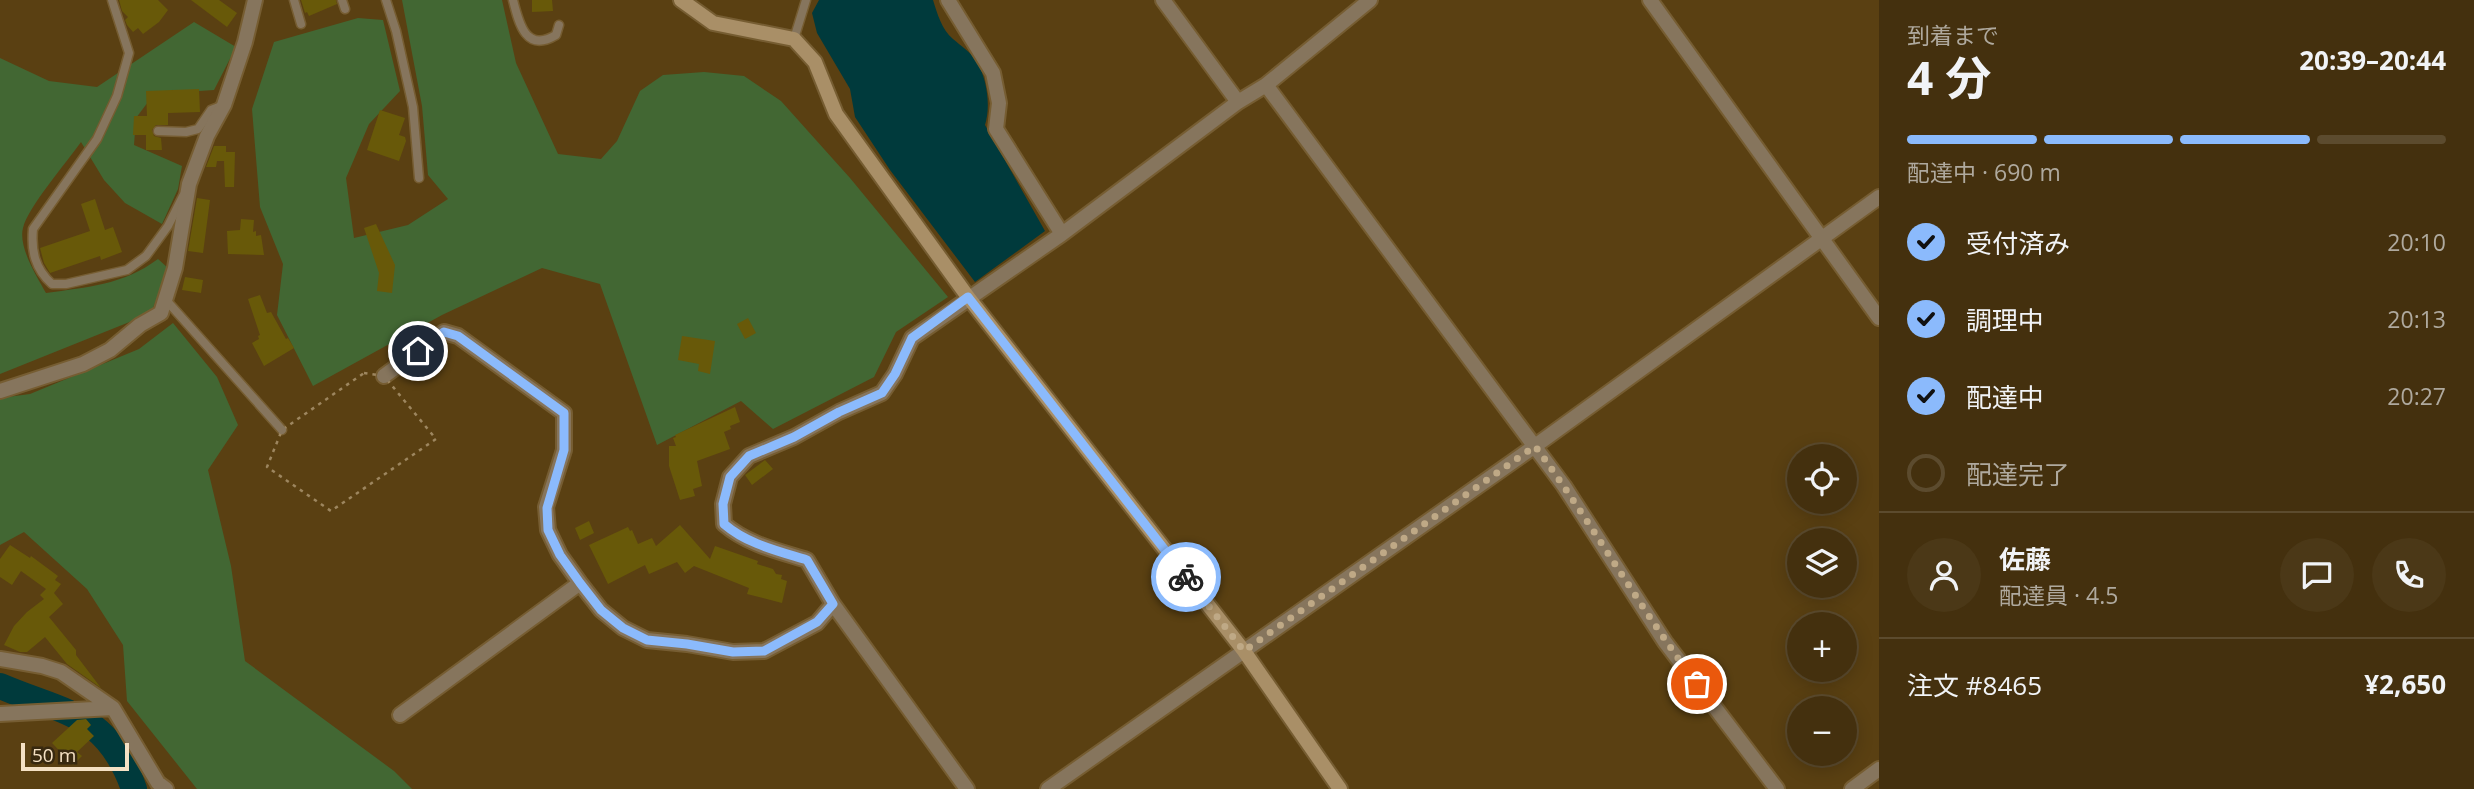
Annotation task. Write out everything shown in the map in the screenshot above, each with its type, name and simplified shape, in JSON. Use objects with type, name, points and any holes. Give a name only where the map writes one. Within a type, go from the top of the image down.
[{"type":"street","points":[[0,391],[83,364],[110,350],[140,326],[162,313],[175,268],[189,184],[207,136],[223,105],[245,42],[255,0]]},
{"type":"street","points":[[681,0],[713,23],[794,39],[815,62],[836,114],[968,297],[1244,651],[1340,789]]},
{"type":"street","points":[[948,0],[993,73],[999,103],[996,129],[1062,234]]},
{"type":"street","points":[[1163,0],[1238,102]]},
{"type":"street","points":[[967,789],[833,604],[807,560],[736,535],[724,524],[723,504],[730,477],[749,456],[882,393],[895,374],[912,338],[1062,234],[1238,102],[1266,85],[1370,0]]},
{"type":"street","points":[[1650,0],[1879,318]]},
{"type":"street","points":[[1266,85],[1535,446],[1665,642],[1777,789]]},
{"type":"street","points":[[1048,789],[1535,446],[1879,197]]},
{"type":"street","points":[[384,376],[444,332],[458,336],[564,413],[564,450],[547,508],[548,530],[560,555],[580,583],[601,610],[623,628],[647,640],[733,652],[764,651],[817,622],[833,604]]},
{"type":"street","points":[[400,715],[580,583]]},
{"type":"street","points":[[0,659],[42,666],[61,673],[113,708],[158,783],[166,789]]},
{"type":"street","points":[[0,714],[113,708]]},
{"type":"street","points":[[1852,789],[1879,769]]},
{"type":"lane","points":[[112,0],[128,53],[117,96],[97,139],[33,229],[32,246],[40,274],[52,284],[66,284],[127,270],[146,256],[168,226],[189,184]]},
{"type":"lane","points":[[293,0],[301,24]]},
{"type":"lane","points":[[386,0],[396,31],[412,107],[419,178]]},
{"type":"lane","points":[[513,0],[519,23],[526,35],[535,41],[546,41],[556,35],[559,25]]},
{"type":"lane","points":[[794,39],[806,0]]},
{"type":"lane","points":[[158,131],[186,132],[198,129],[211,110],[223,105]]},
{"type":"lane","points":[[166,300],[282,430]]},
{"type":"path","points":[[364,373],[384,376],[436,439],[331,511],[267,467],[282,430],[364,373]]},
{"type":"green space","points":[[402,0],[502,0],[516,63],[558,154],[601,159],[617,141],[640,91],[663,75],[704,72],[744,76],[781,101],[850,178],[948,297],[896,332],[874,377],[773,429],[741,401],[657,445],[600,284],[542,268],[442,315],[313,386],[277,315],[283,264],[260,207],[252,109],[274,42],[358,18],[383,20],[400,91],[369,124],[346,178],[354,238],[408,225],[448,199],[428,175],[422,106]]},
{"type":"green space","points":[[194,22],[236,47],[214,90],[154,94],[136,118],[134,145],[182,166],[178,189],[162,224],[125,203],[104,180],[81,142],[40,197],[23,228],[26,253],[46,293],[118,280],[158,259],[168,268],[153,308],[132,321],[0,374],[0,58],[49,81],[97,87]]},
{"type":"green space","points":[[173,323],[217,377],[238,425],[208,470],[231,566],[245,661],[394,771],[412,789],[197,789],[127,701],[123,645],[87,589],[24,532],[0,545],[0,398],[30,394],[139,349]]},
{"type":"water","points":[[819,0],[933,0],[946,31],[977,62],[986,84],[988,101],[985,125],[1045,231],[975,282],[890,170],[855,117],[850,89],[817,33],[812,13]]},
{"type":"building","points":[[119,0],[158,0],[168,10],[159,22],[143,34],[138,28],[133,32],[127,25],[125,20],[128,17],[122,11]]},
{"type":"building","points":[[191,0],[219,0],[237,13],[227,27]]},
{"type":"building","points":[[301,0],[336,0],[337,4],[309,16],[305,13]]},
{"type":"building","points":[[532,0],[552,0],[553,11],[532,12]]},
{"type":"building","points":[[199,89],[200,112],[168,113],[168,125],[156,125],[152,130],[154,136],[161,138],[162,150],[146,150],[146,135],[133,135],[134,116],[147,116],[146,91]]},
{"type":"building","points":[[380,110],[405,118],[399,135],[405,137],[406,141],[399,161],[367,150]]},
{"type":"building","points":[[214,146],[226,146],[226,152],[235,152],[234,187],[225,187],[224,161],[217,161],[216,167],[206,167]]},
{"type":"building","points":[[197,198],[210,200],[203,253],[188,251]]},
{"type":"building","points":[[95,199],[105,230],[113,227],[122,252],[101,260],[100,256],[50,273],[40,248],[90,231],[81,204]]},
{"type":"building","points":[[241,219],[254,220],[253,232],[256,231],[256,236],[261,235],[264,255],[228,254],[227,231],[240,230]]},
{"type":"building","points":[[376,224],[395,265],[392,293],[377,291],[379,273],[364,228]]},
{"type":"building","points":[[185,277],[203,280],[201,293],[182,290]]},
{"type":"building","points":[[260,295],[267,313],[271,312],[294,348],[264,366],[252,343],[259,339],[260,335],[248,299]]},
{"type":"building","points":[[748,318],[756,333],[745,339],[737,324]]},
{"type":"building","points":[[682,336],[715,341],[710,374],[698,371],[699,364],[678,360]]},
{"type":"building","points":[[735,407],[740,422],[724,432],[730,449],[697,461],[702,486],[693,489],[695,496],[680,500],[669,466],[669,446],[676,446],[673,438]]},
{"type":"building","points":[[765,460],[773,469],[752,485],[745,475]]},
{"type":"building","points":[[589,521],[594,533],[580,540],[575,528]]},
{"type":"building","points":[[680,525],[710,559],[715,546],[758,561],[757,564],[782,575],[781,579],[787,581],[782,603],[747,594],[749,588],[694,566],[685,573],[677,562],[649,574],[645,565],[608,584],[589,545],[628,527],[638,544],[652,538],[656,546]]},
{"type":"building","points":[[10,545],[30,558],[31,556],[58,576],[55,580],[61,584],[54,593],[63,604],[49,617],[76,650],[76,655],[101,688],[67,664],[45,637],[27,652],[4,645],[14,626],[44,599],[40,595],[46,589],[21,571],[12,585],[0,577],[0,559]]},
{"type":"building","points":[[86,719],[91,725],[87,729],[94,736],[77,752],[82,756],[73,765],[52,743],[77,720]]},
{"type":"waterway","points":[[0,686],[64,711],[97,730],[111,744],[134,789]]},
{"type":"way so far","points":[[1186,577],[1244,651],[1535,446],[1665,642],[1697,684]]},
{"type":"route","points":[[418,351],[444,332],[458,336],[564,413],[564,450],[547,508],[548,530],[560,555],[601,610],[623,628],[647,640],[733,652],[764,651],[817,622],[833,604],[807,560],[736,535],[724,524],[723,504],[730,477],[749,456],[882,393],[895,374],[912,338],[968,297],[1186,577]]}]
